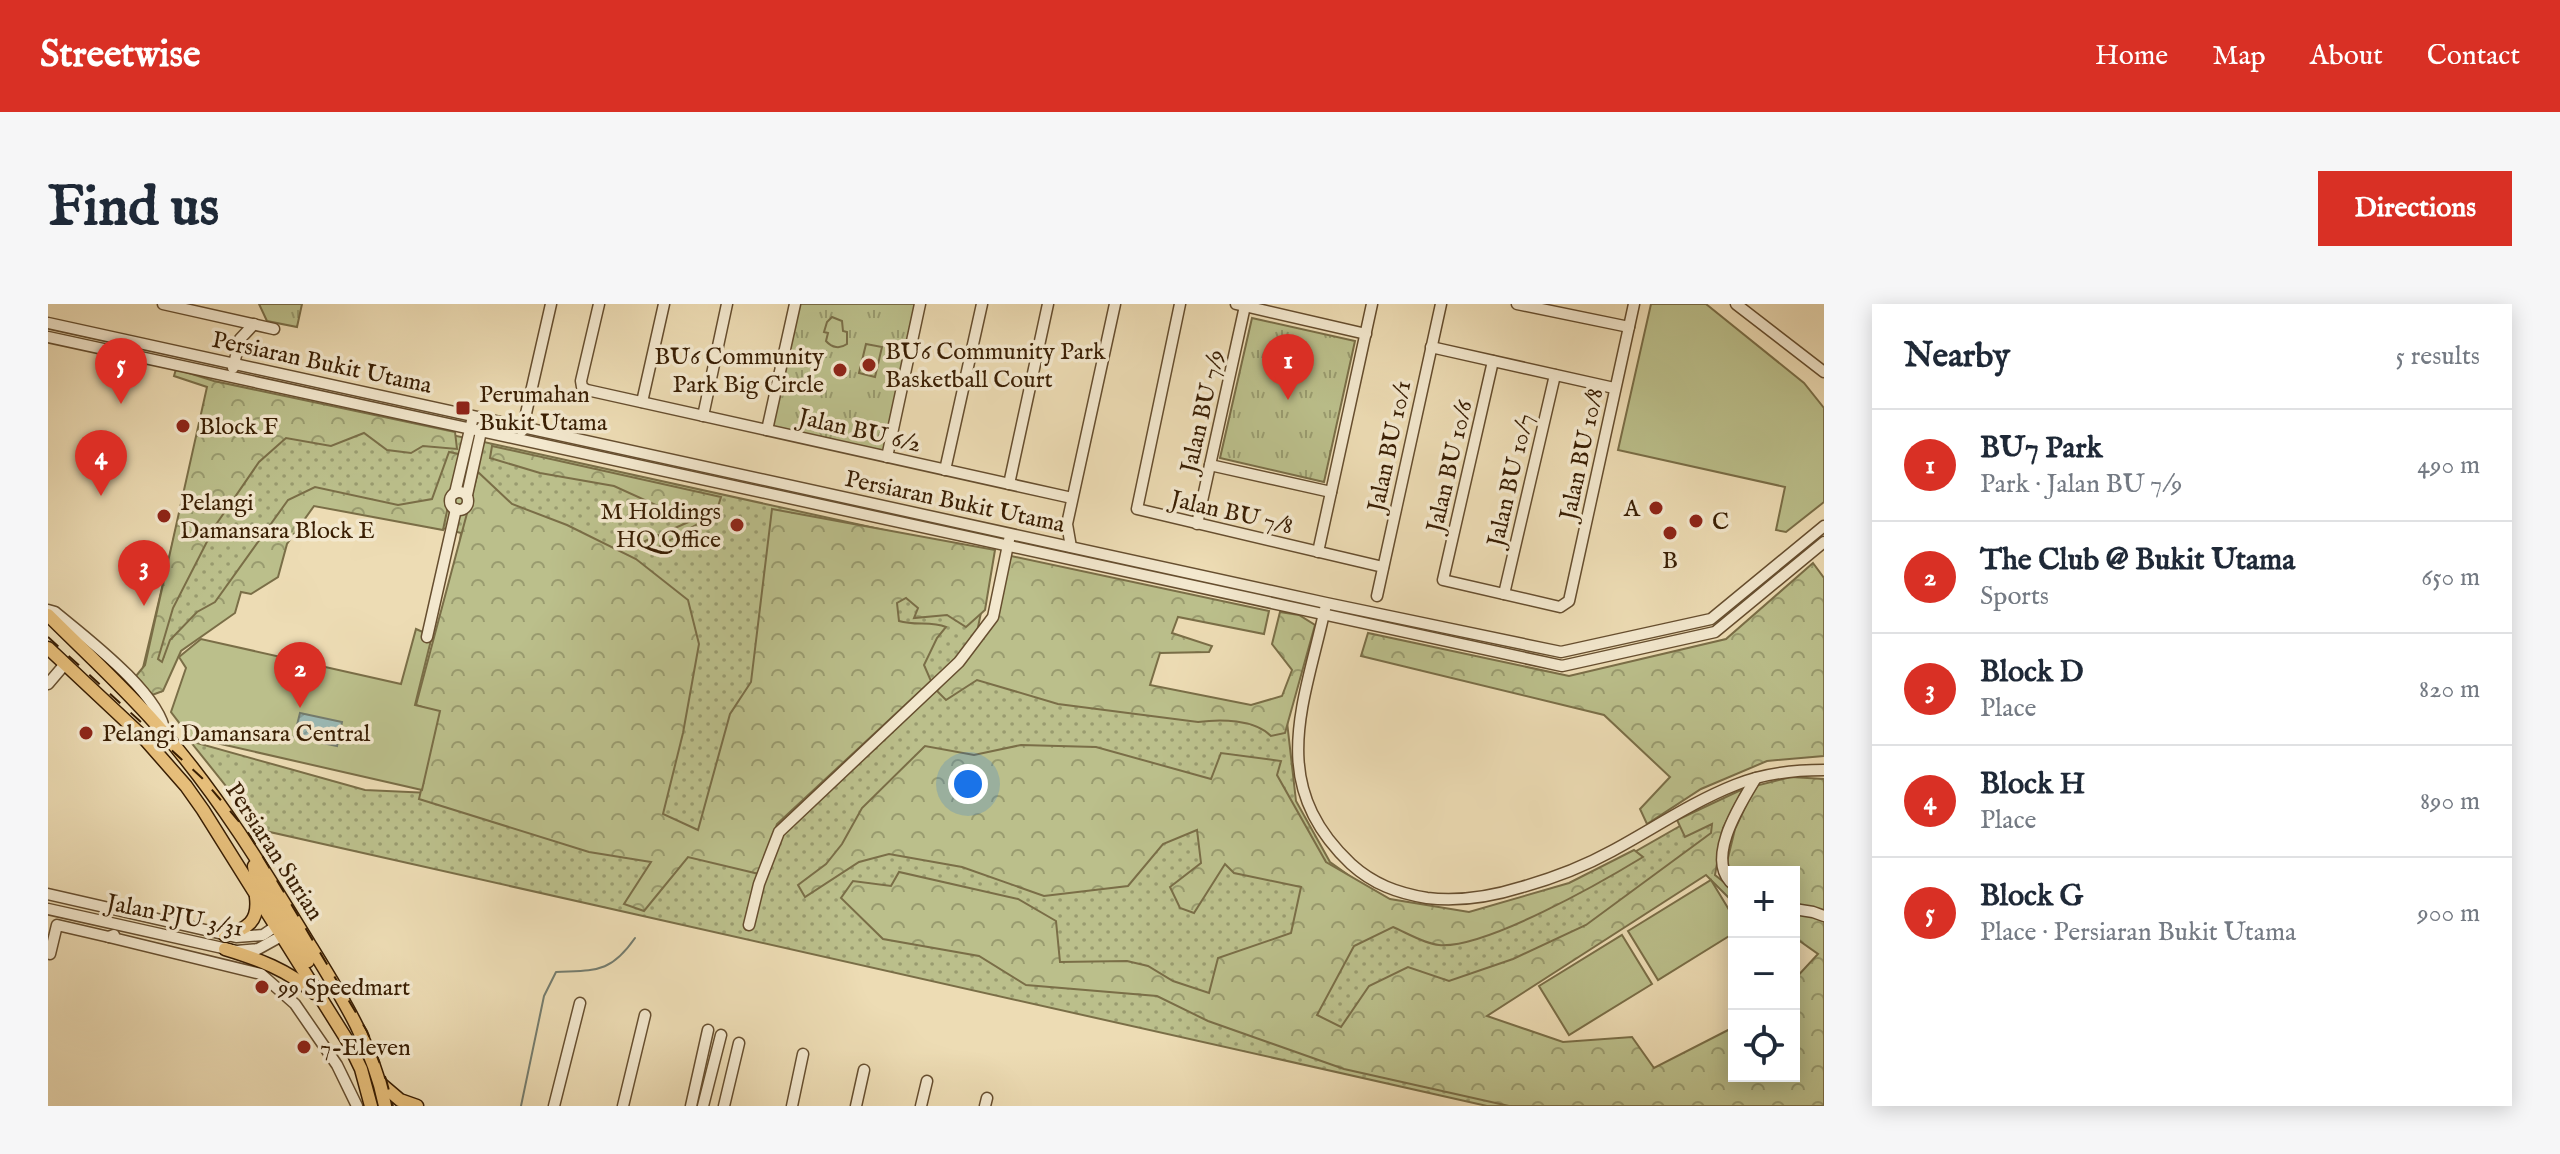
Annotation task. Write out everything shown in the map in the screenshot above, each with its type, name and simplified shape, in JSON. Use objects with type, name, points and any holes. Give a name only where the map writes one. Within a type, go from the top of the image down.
[{"type":"main road","name":"Persiaran Surian","points":[[48,613],[166,734],[210,792],[349,1008],[380,1083],[382,1106]]},
{"type":"main road","points":[[59,627],[70,650],[65,664]]},
{"type":"main road","name":"Persiaran Surian","points":[[48,648],[164,759],[203,810],[255,891],[284,928],[358,1061],[371,1106]]},
{"type":"main road","points":[[65,664],[81,660],[99,666]]},
{"type":"main road","points":[[252,855],[255,872],[284,928],[353,1037],[382,1106]]},
{"type":"main road","points":[[225,935],[242,930],[255,919],[255,891]]},
{"type":"main road","points":[[225,949],[262,960],[279,969],[302,982],[325,1003]]},
{"type":"main road","points":[[380,1083],[400,1100],[417,1106]]},
{"type":"street","points":[[163,304],[186,306],[274,329]]},
{"type":"street","points":[[520,438],[551,304]]},
{"type":"street","name":"Jalan BU 6/2","points":[[599,304],[581,381],[582,387],[587,390],[1072,498]]},
{"type":"street","points":[[642,402],[664,304]]},
{"type":"street","points":[[703,416],[727,304]]},
{"type":"street","points":[[767,430],[795,304]]},
{"type":"street","points":[[887,457],[920,304]]},
{"type":"street","points":[[945,470],[982,304]]},
{"type":"street","points":[[1009,484],[1048,304]]},
{"type":"street","points":[[1071,547],[1066,530],[1115,304]]},
{"type":"street","name":"Jalan BU 7/8","points":[[1180,304],[1137,505],[1140,511],[1383,567]]},
{"type":"street","points":[[1318,552],[1372,304]]},
{"type":"street","name":"Jalan BU 10/1","points":[[1377,596],[1441,304]]},
{"type":"street","points":[[1517,304],[1569,309],[1629,327]]},
{"type":"street","name":"Jalan BU 10/8","points":[[1504,594],[1560,607],[1569,601],[1634,304]]},
{"type":"street","points":[[1736,304],[1824,372]]},
{"type":"street","points":[[1241,305],[1366,334]]},
{"type":"street","name":"Jalan BU 7/9","points":[[1197,524],[1241,305]]},
{"type":"street","points":[[232,320],[240,339]]},
{"type":"street","name":"Persiaran Bukit Utama","points":[[48,323],[1326,603],[1554,650],[1569,651],[1711,619],[1824,526]]},
{"type":"street","points":[[231,378],[240,339],[254,324]]},
{"type":"street","name":"Persiaran Bukit Utama","points":[[48,337],[1553,665],[1570,665],[1715,632],[1824,542]]},
{"type":"street","points":[[1431,347],[1614,388]]},
{"type":"street","name":"Jalan BU 10/6","points":[[1493,361],[1443,580],[1504,594]]},
{"type":"street","name":"Jalan BU 10/7","points":[[1504,594],[1555,375]]},
{"type":"street","points":[[456,509],[467,507],[472,447],[479,416]]},
{"type":"street","points":[[454,424],[472,447]]},
{"type":"street","points":[[456,509],[450,503],[472,447],[505,435]]},
{"type":"street","points":[[1210,465],[1331,492]]},
{"type":"street","points":[[455,493],[467,495]]},
{"type":"street","points":[[427,637],[456,509]]},
{"type":"street","points":[[749,925],[759,884],[779,832],[959,662],[993,617],[1010,534]]},
{"type":"street","points":[[1326,603],[1298,722],[1296,755],[1301,785],[1312,812],[1343,857],[1361,873],[1388,888],[1433,899],[1478,899],[1558,876],[1611,852],[1734,785],[1789,770],[1824,770]]},
{"type":"street","points":[[48,613],[55,612],[131,677],[151,703],[165,726],[166,734]]},
{"type":"street","points":[[50,678],[65,664]]},
{"type":"street","points":[[1728,880],[1722,866],[1725,842],[1732,821],[1756,778]]},
{"type":"street","name":"Jalan PJU 3/31","points":[[48,894],[225,935],[255,937],[284,928]]},
{"type":"street","name":"Jalan PJU 3/31","points":[[48,909],[245,951],[258,949],[284,928]]},
{"type":"street","points":[[1800,910],[1824,916]]},
{"type":"street","points":[[50,954],[57,925],[261,974],[295,1004],[337,1065],[357,1106]]},
{"type":"street","points":[[109,937],[121,932],[125,926]]},
{"type":"street","points":[[554,1106],[580,1003]]},
{"type":"street","points":[[623,1106],[645,1015]]},
{"type":"street","points":[[691,1106],[708,1030]]},
{"type":"street","points":[[694,1092],[705,1101],[721,1035]]},
{"type":"street","points":[[724,1106],[739,1043]]},
{"type":"street","points":[[792,1106],[803,1054]]},
{"type":"street","points":[[856,1106],[864,1070]]},
{"type":"street","points":[[697,1079],[709,1081]]},
{"type":"street","points":[[921,1106],[927,1081]]},
{"type":"green space","points":[[259,304],[302,304],[297,327],[267,321]]},
{"type":"green space","points":[[796,304],[919,304],[886,455],[768,429]]},
{"type":"green space","points":[[1651,304],[1706,304],[1804,383],[1824,408],[1824,502],[1786,532],[1776,530],[1785,487],[1618,450]]},
{"type":"green space","points":[[832,317],[842,321],[843,331],[847,332],[847,344],[842,347],[826,341],[828,333],[824,332]]},
{"type":"green space","points":[[1252,318],[1355,341],[1324,482],[1220,458]]},
{"type":"green space","name":"BU6 Community Park Basketball Court","points":[[866,344],[882,347],[875,377],[859,373]]},
{"type":"green space","points":[[176,369],[214,381],[455,432],[457,449],[423,446],[411,453],[387,450],[364,433],[331,446],[286,438],[259,462],[215,526],[173,608],[158,659],[162,662],[170,640],[197,612],[215,602],[288,500],[315,487],[398,505],[432,499],[449,452],[459,454],[443,530],[314,506],[287,544],[278,577],[251,594],[241,592],[235,613],[181,651],[163,691],[152,695],[136,676],[145,665],[207,387],[174,376]]},
{"type":"green space","points":[[211,382],[993,554],[968,676],[1286,713],[1296,801],[1330,862],[1392,906],[1472,917],[1587,879],[1715,806],[1722,861],[1470,1008],[1481,1039],[1646,1081],[1728,1076],[1728,1082],[1800,1082],[1824,1106],[1487,1106],[261,830],[190,741],[365,790],[430,793],[461,533],[311,493],[173,652],[161,691],[141,676]]},
{"type":"green space","points":[[492,446],[721,497],[716,513],[655,549],[643,542],[691,521],[614,486],[540,473],[490,458]]},
{"type":"green space","points":[[478,472],[512,504],[567,525],[636,559],[688,600],[699,644],[683,733],[663,814],[698,830],[730,714],[751,682],[772,509],[995,550],[985,610],[966,627],[947,615],[914,618],[918,608],[906,598],[897,603],[899,621],[946,627],[924,665],[931,681],[777,824],[759,874],[688,857],[644,911],[624,904],[651,862],[589,852],[419,799],[439,713],[416,705]]},
{"type":"green space","points":[[1011,556],[1269,611],[1264,634],[1178,617],[1172,633],[1212,646],[1209,652],[1160,653],[1150,685],[1251,705],[1282,696],[1292,670],[1272,644],[1280,612],[1299,615],[1315,625],[1285,733],[1271,736],[1246,723],[1198,722],[1058,704],[977,680],[946,700],[937,691],[996,617]]},
{"type":"green space","points":[[1813,563],[1824,578],[1824,756],[1767,761],[1701,789],[1647,824],[1640,809],[1670,777],[1604,715],[1361,656],[1368,633],[1569,676],[1726,639]]},
{"type":"green space","points":[[416,629],[432,636],[415,705],[440,711],[422,790],[190,737],[171,712],[186,668],[179,657],[201,639],[401,684]]},
{"type":"green space","points":[[1021,745],[1096,747],[1211,779],[1221,753],[1281,761],[1277,775],[1326,862],[1390,899],[1469,912],[1569,883],[1634,850],[1643,857],[1543,912],[1485,936],[1439,945],[1393,927],[1354,946],[1317,1015],[1341,1027],[1369,986],[1408,967],[1449,981],[1513,959],[1586,925],[1711,833],[1712,824],[1685,837],[1677,820],[1743,789],[1723,828],[1715,875],[1728,885],[1728,897],[1706,875],[1487,1016],[1563,1042],[1632,1037],[1654,1068],[1728,1030],[1728,1082],[1800,1082],[1800,974],[1818,954],[1800,941],[1800,866],[1728,866],[1728,870],[1726,866],[1735,829],[1755,786],[1791,777],[1824,779],[1824,1106],[1509,1106],[1344,1069],[1208,1021],[1157,996],[1026,985],[979,956],[883,939],[841,898],[853,881],[891,886],[899,872],[1018,899],[1056,921],[1060,962],[1127,961],[1148,966],[1173,981],[1209,993],[1218,958],[1291,933],[1301,887],[1234,873],[1225,864],[1194,913],[1180,908],[1170,887],[1201,863],[1197,830],[1163,844],[1128,886],[1044,896],[962,867],[889,854],[859,862],[805,897],[798,885],[826,864],[842,844],[862,808],[925,746],[974,755]]},
{"type":"green space","points":[[1711,880],[1728,908],[1728,937],[1658,980],[1628,931]]},
{"type":"green space","points":[[1622,935],[1652,984],[1569,1035],[1539,986]]},
{"type":"water","points":[[106,437],[117,439],[112,460],[89,455],[92,442],[104,445]]},
{"type":"water","points":[[300,713],[342,722],[337,746],[294,737]]},
{"type":"waterway","points":[[521,1106],[544,996],[556,972],[601,968],[618,958],[635,938]]},
{"type":"railway","points":[[48,637],[202,778],[248,832],[367,1031],[393,1106]]},
{"type":"place","name":"BU6 Community Park Basketball Court","points":[[869,365]]},
{"type":"place","name":"BU6 Community Park Big Circle","points":[[840,370]]},
{"type":"place","name":"BU7 Park","points":[[1288,400]]},
{"type":"place","name":"Block G","points":[[121,404]]},
{"type":"place","name":"Perumahan Bukit Utama","points":[[463,408]]},
{"type":"place","name":"Block F","points":[[183,426]]},
{"type":"place","name":"Block H","points":[[101,496]]},
{"type":"place","name":"A","points":[[1656,508]]},
{"type":"place","name":"Pelangi Damansara Block E","points":[[164,516]]},
{"type":"place","name":"C","points":[[1696,521]]},
{"type":"place","name":"M Holdings HQ Office","points":[[737,525]]},
{"type":"place","name":"B","points":[[1670,533]]},
{"type":"place","name":"Block D","points":[[144,606]]},
{"type":"place","name":"The Club @ Bukit Utama","points":[[300,708]]},
{"type":"place","name":"Pelangi Damansara Central","points":[[86,733]]},
{"type":"place","name":"99 Speedmart","points":[[262,987]]},
{"type":"place","name":"7-Eleven","points":[[304,1047]]}]
